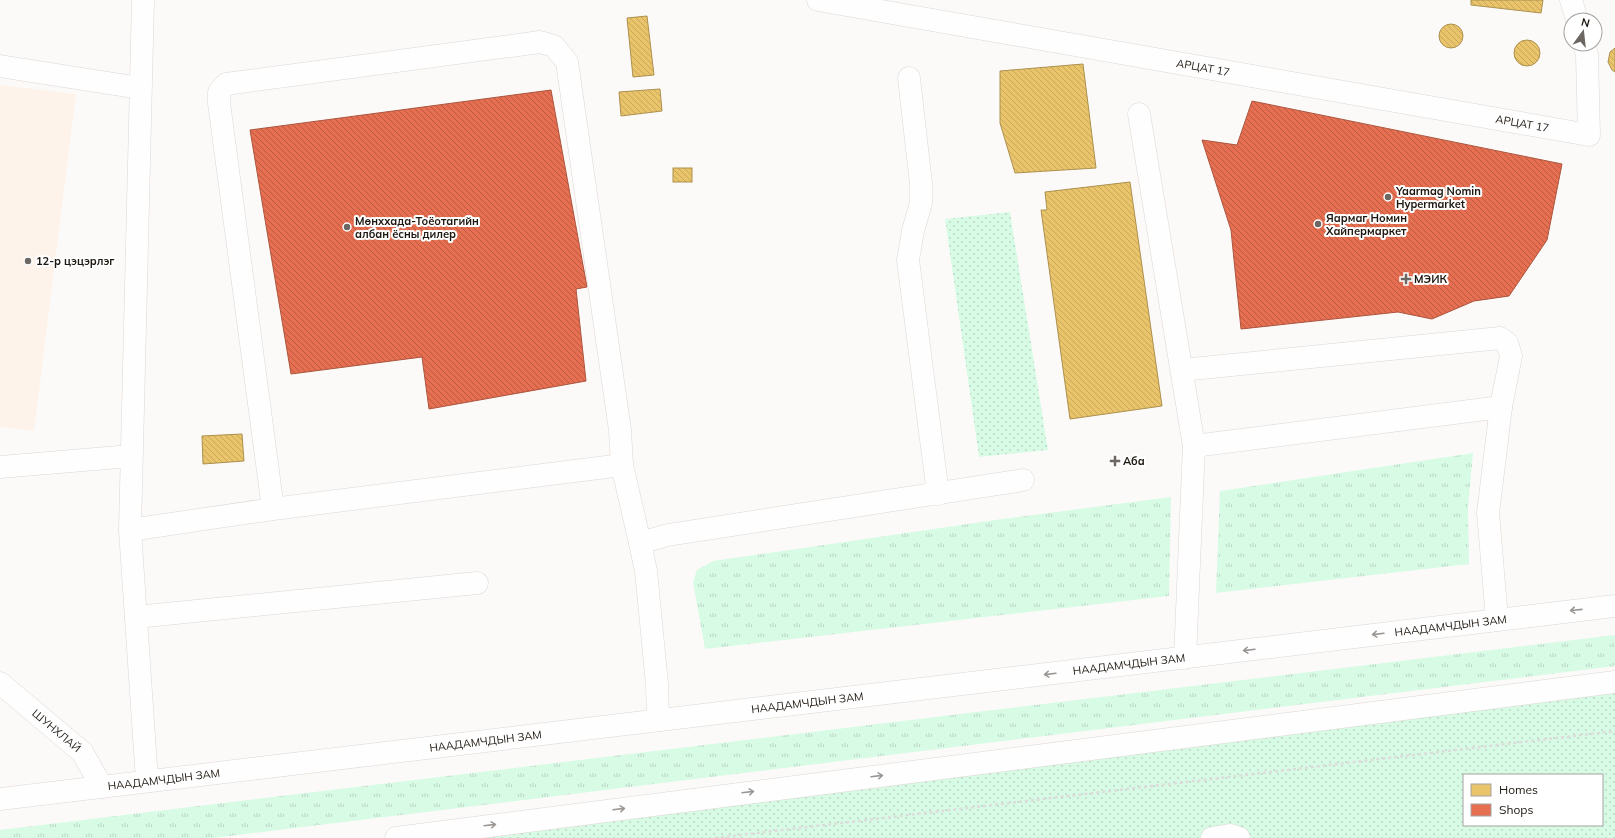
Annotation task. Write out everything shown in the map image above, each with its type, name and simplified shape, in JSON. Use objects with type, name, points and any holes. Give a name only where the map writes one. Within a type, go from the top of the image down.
[{"type":"main road","points":[[143,0],[130,530],[147,781]]},
{"type":"main road","name":"АРЦАТ 17","points":[[818,0],[1589,135],[1586,52]]},
{"type":"main road","points":[[1571,0],[1575,12]]},
{"type":"main road","points":[[273,509],[219,103],[219,92],[226,84],[540,42],[554,46],[567,62],[620,430],[622,465],[646,571],[657,684],[658,720]]},
{"type":"main road","points":[[0,66],[140,88]]},
{"type":"main road","points":[[909,78],[921,184],[921,203],[913,231],[908,260],[938,494]]},
{"type":"main road","points":[[1139,114],[1194,446],[1185,658]]},
{"type":"main road","points":[[1182,370],[1500,338],[1507,343],[1511,356],[1501,407],[1488,513],[1497,619]]},
{"type":"main road","points":[[1194,446],[1501,407]]},
{"type":"main road","points":[[0,467],[131,456]]},
{"type":"main road","points":[[130,530],[273,509],[622,465]]},
{"type":"main road","points":[[640,543],[668,535],[1024,480]]},
{"type":"main road","points":[[136,617],[477,583]]},
{"type":"main road","name":"НААДАМЧДЫН ЗАМ","points":[[0,799],[1615,606]]},
{"type":"main road","points":[[396,838],[460,834],[1615,682]]},
{"type":"main road","name":"ШУНХЛАЙ","points":[[0,683],[82,752],[102,787]]},
{"type":"main road","points":[[1212,838],[1230,835],[1239,838]]},
{"type":"path","points":[[715,838],[1615,731]]},
{"type":"shaded area","name":"12-р цэцэрлэг","points":[[0,85],[76,94],[34,431],[0,427]]},
{"type":"green space","points":[[1010,212],[1048,450],[979,457],[945,219]]},
{"type":"green space","points":[[1473,453],[1468,508],[1469,564],[1216,593],[1220,491]]},
{"type":"green space","points":[[1171,497],[1169,596],[705,649],[693,582],[697,570],[713,561],[1002,519]]},
{"type":"green space","points":[[1615,635],[1615,666],[214,838],[0,838],[0,830]]},
{"type":"green space","points":[[1615,676],[1615,838],[462,838]]},
{"type":"building: Homes","points":[[1471,0],[1543,0],[1541,13],[1471,5]]},
{"type":"building: Homes","points":[[647,16],[654,75],[633,77],[627,18]]},
{"type":"building: Homes","points":[[1451,24],[1456,25],[1462,31],[1462,41],[1456,47],[1451,48],[1446,47],[1440,41],[1439,36],[1440,31],[1446,25]]},
{"type":"building: Homes","points":[[1527,40],[1536,44],[1540,53],[1536,62],[1527,66],[1518,62],[1514,53],[1518,44]]},
{"type":"building: Homes","points":[[1615,48],[1615,72],[1612,70],[1608,62],[1610,52]]},
{"type":"building: Homes","points":[[1083,64],[1096,168],[1015,173],[1000,123],[1000,71]]},
{"type":"building: Homes","points":[[660,89],[662,111],[621,116],[619,92]]},
{"type":"building: Homes","points":[[673,168],[692,168],[692,182],[673,182]]},
{"type":"building: Homes","points":[[1130,182],[1162,406],[1070,419],[1041,210],[1047,210],[1045,192]]},
{"type":"building: Homes","points":[[242,434],[244,461],[203,464],[202,436]]},
{"type":"building: Shops","points":[[551,90],[587,287],[576,289],[586,381],[429,409],[422,357],[291,374],[250,130]]},
{"type":"building: Shops","name":"Yaarmag Nomin Hypermarket","points":[[1252,101],[1562,164],[1547,240],[1509,296],[1474,301],[1432,319],[1398,312],[1241,329],[1231,230],[1202,140],[1237,145]]},
{"type":"place","name":"Yaarmag Nomin Hypermarket","points":[[1388,197]]},
{"type":"place","name":"Яармаг Номин Хайпермаркет","points":[[1318,224]]},
{"type":"place","name":"Мөнххада-Тоёотагийн албан ёсны дилер","points":[[347,227]]},
{"type":"place","name":"12-р цэцэрлэг","points":[[28,261]]},
{"type":"place","name":"МЭИК","points":[[1406,279]]},
{"type":"place","name":"Аба","points":[[1115,461]]}]
